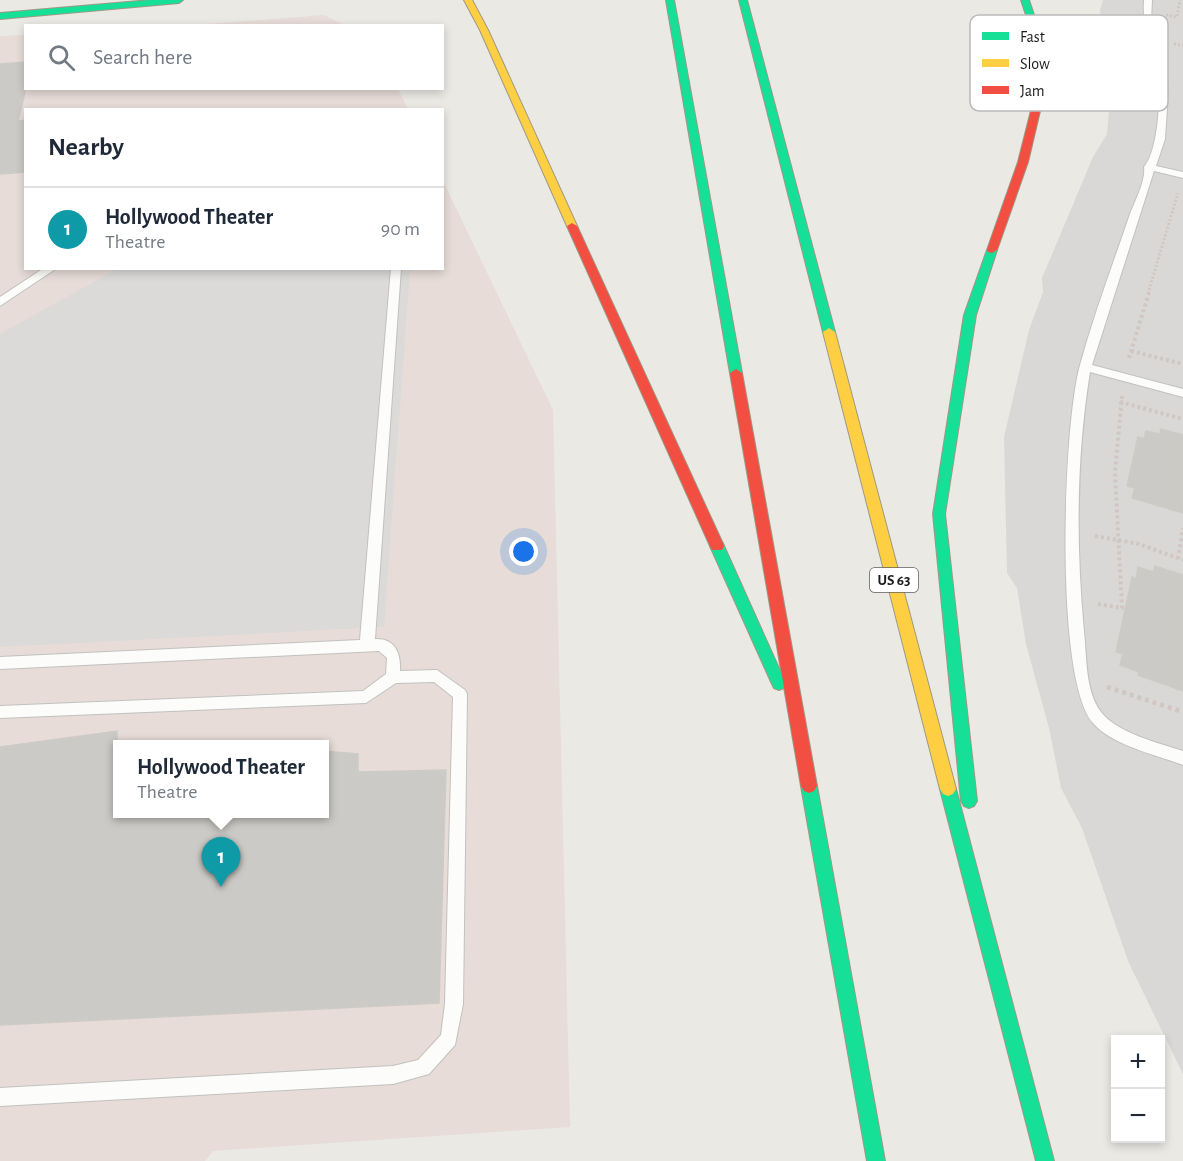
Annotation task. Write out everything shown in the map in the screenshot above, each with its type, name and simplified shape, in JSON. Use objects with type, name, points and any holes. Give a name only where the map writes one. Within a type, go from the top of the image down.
[{"type":"main road","points":[[0,16],[179,0]]},
{"type":"main road","points":[[468,0],[484,30],[800,729]]},
{"type":"main road","points":[[670,0],[876,1161]]},
{"type":"main road","name":"US 63","points":[[743,0],[1045,1161]]},
{"type":"main road","points":[[1025,0],[1030,15]]},
{"type":"main road","points":[[980,910],[939,514],[970,315],[1023,162],[1035,111]]},
{"type":"lane","points":[[1147,15],[1148,0]]},
{"type":"lane","points":[[1162,111],[1160,139],[1149,166],[1085,367],[1072,459],[1072,580],[1083,687],[1098,719],[1109,728],[1183,758]]},
{"type":"lane","points":[[1149,166],[1182,179]]},
{"type":"lane","points":[[0,302],[49,270]]},
{"type":"lane","points":[[368,646],[396,270]]},
{"type":"lane","points":[[1085,367],[1183,393]]},
{"type":"lane","points":[[0,663],[382,645],[394,656],[393,677]]},
{"type":"lane","points":[[0,712],[366,697],[393,677],[436,676],[460,694],[454,1004],[449,1039],[423,1068],[393,1075],[0,1097]]},
{"type":"path","points":[[1127,365],[1182,179]]},
{"type":"path","points":[[1131,351],[1183,364]]},
{"type":"path","points":[[1095,613],[1094,603],[1122,608],[1116,456],[1123,388]]},
{"type":"path","points":[[1120,402],[1183,419]]},
{"type":"path","points":[[1178,559],[1183,528]]},
{"type":"path","points":[[1071,531],[1157,549],[1183,560]]},
{"type":"path","points":[[1103,686],[1183,712]]},
{"type":"shaded area","points":[[1103,0],[1183,0],[1183,1074],[1128,961],[1082,828],[1061,788],[1049,728],[1026,644],[1017,588],[1007,573],[1004,437],[1029,330],[1043,292],[1042,278],[1093,157],[1107,134],[1109,111],[1168,111],[1168,15],[1101,15]]},
{"type":"shaded area","points":[[324,15],[342,24],[209,24]]},
{"type":"shaded area","points":[[24,35],[24,90],[398,90],[408,108],[24,108],[24,270],[444,270],[444,183],[553,410],[570,1127],[213,1151],[205,1161],[0,1161],[0,36]]},
{"type":"shaded area","points":[[115,270],[410,270],[384,627],[0,647],[0,334]]},
{"type":"building","points":[[24,62],[26,90],[18,121],[24,120],[24,172],[0,174],[0,64]]},
{"type":"building","points":[[1161,429],[1183,435],[1183,513],[1132,498],[1135,488],[1127,486],[1138,437],[1144,439],[1146,431],[1160,434]]},
{"type":"building","points":[[1155,566],[1183,575],[1183,691],[1138,675],[1139,672],[1120,665],[1123,654],[1116,652],[1132,577],[1136,579],[1138,567],[1153,572]]},
{"type":"building","points":[[117,731],[117,740],[113,740],[113,818],[329,818],[329,751],[358,754],[358,772],[446,770],[439,1003],[0,1025],[0,747]]},
{"type":"traffic: fast","points":[[0,16],[179,0]]},
{"type":"traffic: fast","points":[[670,0],[736,373]]},
{"type":"traffic: fast","points":[[743,0],[829,332]]},
{"type":"traffic: fast","points":[[1025,0],[1030,15]]},
{"type":"traffic: fast","points":[[969,801],[939,514],[970,315],[992,250]]},
{"type":"traffic: fast","points":[[717,546],[779,684]]},
{"type":"traffic: fast","points":[[809,786],[876,1161]]},
{"type":"traffic: fast","points":[[948,789],[1045,1161]]},
{"type":"traffic: slow","points":[[468,0],[484,30],[572,226]]},
{"type":"traffic: slow","points":[[829,332],[948,789]]},
{"type":"traffic: jam","points":[[992,250],[1023,162],[1035,111]]},
{"type":"traffic: jam","points":[[572,226],[717,546]]},
{"type":"traffic: jam","points":[[736,373],[809,786]]},
{"type":"place","name":"Hollywood Theater","points":[[221,887]]}]
